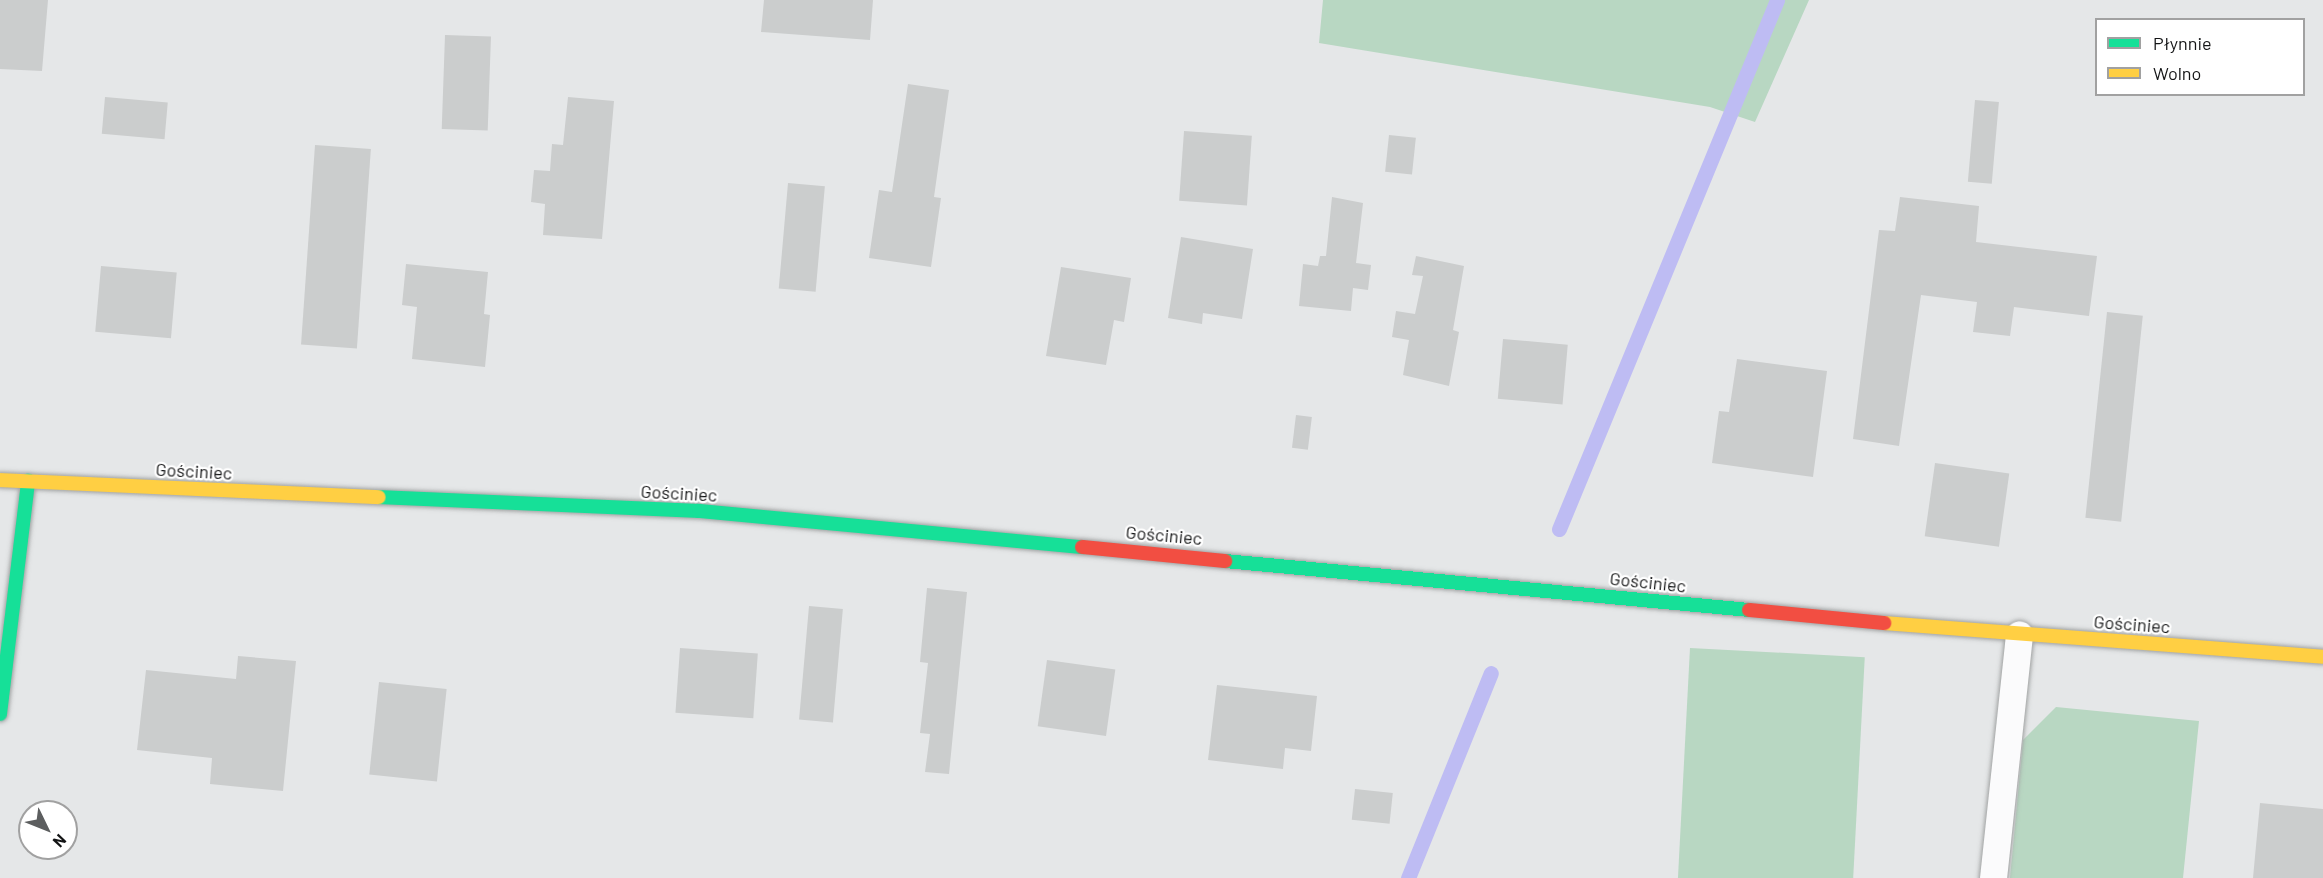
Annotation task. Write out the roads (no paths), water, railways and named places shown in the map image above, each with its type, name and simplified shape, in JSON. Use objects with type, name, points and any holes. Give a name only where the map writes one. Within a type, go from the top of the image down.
[{"type":"street","name":"Gościniec","points":[[0,480],[699,511],[2019,634],[2323,657]]},
{"type":"street","points":[[0,714],[28,482]]},
{"type":"lane","points":[[1993,878],[2019,634]]},
{"type":"waterway","points":[[1559,529],[1777,0]]},
{"type":"waterway","points":[[1408,878],[1491,673]]}]
